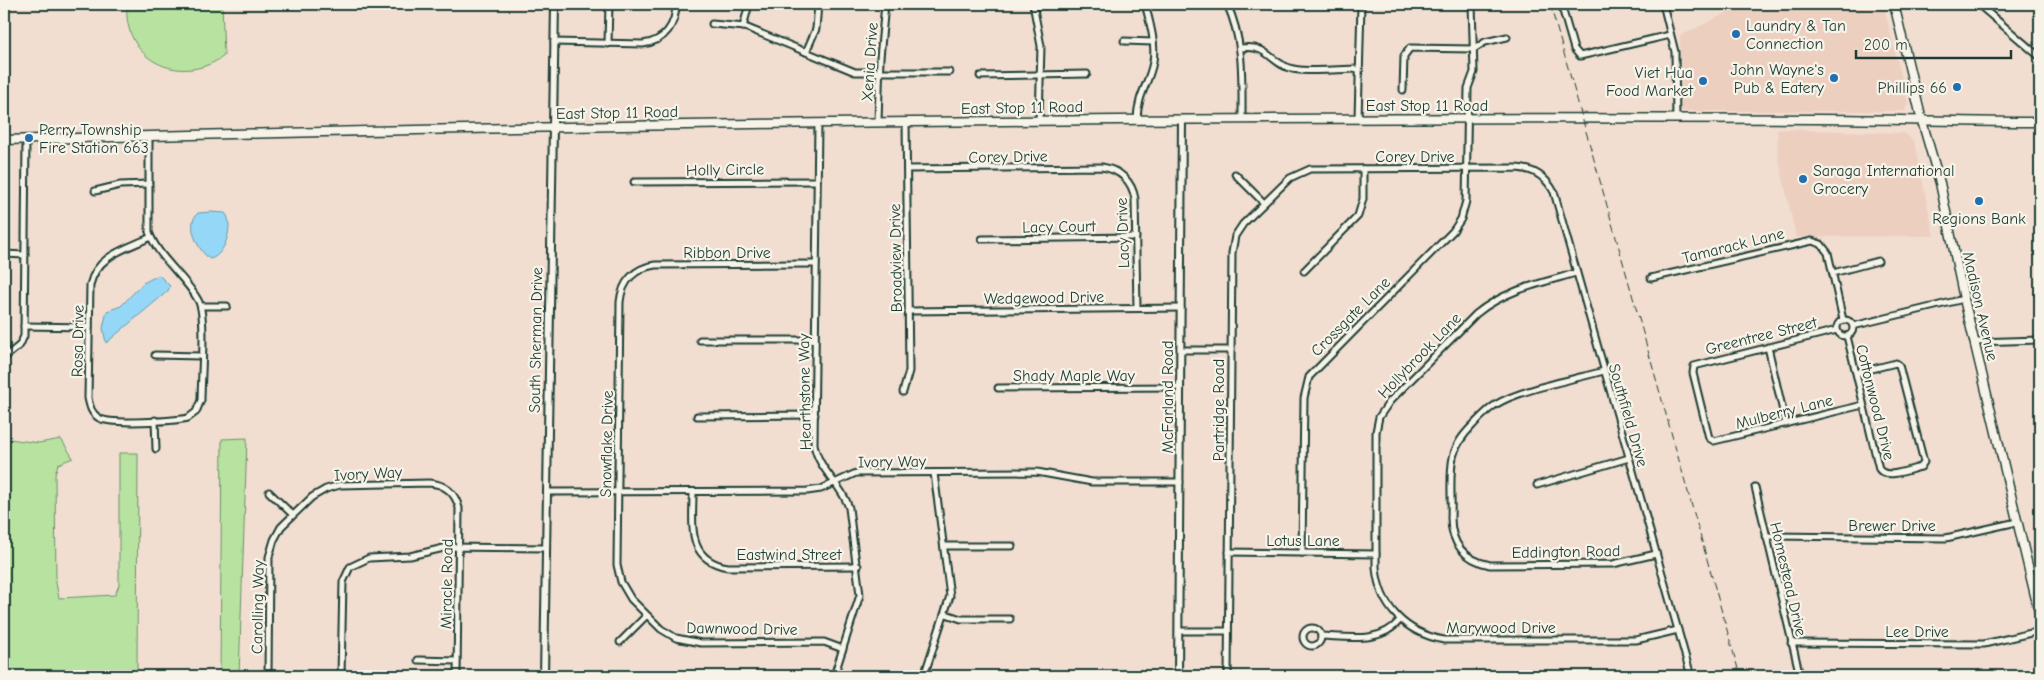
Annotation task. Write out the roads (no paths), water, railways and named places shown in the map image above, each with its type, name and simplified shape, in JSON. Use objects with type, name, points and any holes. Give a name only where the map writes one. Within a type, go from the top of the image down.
[{"type":"main road","name":"Madison Avenue","points":[[1894,4],[1922,121],[1940,183],[1964,299],[2040,616]]},
{"type":"main road","name":"East Stop 11 Road","points":[[4,140],[552,127],[1137,119],[1676,119],[2040,122]]},
{"type":"street","name":"South Sherman Drive","points":[[544,676],[555,4]]},
{"type":"street","points":[[608,44],[609,4]]},
{"type":"street","points":[[554,42],[643,44],[655,41],[671,27],[675,16],[676,4]]},
{"type":"street","points":[[743,27],[749,4]]},
{"type":"street","points":[[806,52],[816,29],[818,4]]},
{"type":"street","name":"Xenia Drive","points":[[878,122],[885,4]]},
{"type":"street","points":[[1033,4],[1041,46],[1039,120]]},
{"type":"street","points":[[1137,119],[1137,102],[1153,63],[1153,32],[1145,4]]},
{"type":"street","points":[[1227,4],[1236,24],[1241,48],[1242,119]]},
{"type":"street","points":[[1358,119],[1361,4]]},
{"type":"street","name":"Crossgate Lane","points":[[1302,553],[1304,398],[1306,384],[1315,370],[1456,227],[1466,203],[1468,87],[1474,72],[1472,4]]},
{"type":"street","points":[[1568,4],[1561,4],[1574,49],[1580,56],[1670,35]]},
{"type":"street","points":[[1663,4],[1675,54],[1676,119]]},
{"type":"street","points":[[1978,4],[2040,57]]},
{"type":"street","points":[[712,24],[743,27],[855,72],[949,72]]},
{"type":"street","points":[[1403,90],[1404,56],[1408,50],[1412,48],[1474,49],[1485,42],[1507,37]]},
{"type":"street","points":[[1124,41],[1153,42]]},
{"type":"street","points":[[1241,48],[1259,48],[1276,61],[1293,68],[1359,69]]},
{"type":"street","points":[[980,76],[1087,74]]},
{"type":"street","name":"McFarland Road","points":[[1178,676],[1182,119]]},
{"type":"street","name":"Broadview Drive","points":[[903,392],[909,374],[906,122]]},
{"type":"street","name":"Hearthstone Way","points":[[818,123],[815,340],[816,453],[821,465],[844,496],[849,508],[860,587],[858,602],[834,676]]},
{"type":"street","points":[[149,137],[148,184],[151,237],[193,292],[201,306],[201,400],[196,412],[188,418],[155,420],[156,449]]},
{"type":"street","points":[[4,358],[20,345],[24,336],[26,140]]},
{"type":"street","name":"Corey Drive","points":[[907,169],[1109,168]]},
{"type":"street","name":"Lacy Drive","points":[[1109,168],[1124,176],[1133,190],[1135,199],[1137,308]]},
{"type":"street","name":"Corey Drive","points":[[1299,172],[1312,169],[1466,168],[1531,170]]},
{"type":"street","points":[[1304,271],[1358,216],[1363,199],[1364,169]]},
{"type":"street","name":"Southfield Drive","points":[[1531,170],[1543,178],[1553,190],[1691,676]]},
{"type":"street","name":"Partridge Road","points":[[1228,676],[1233,243],[1243,224],[1288,180],[1299,172]]},
{"type":"street","points":[[1235,174],[1264,203]]},
{"type":"street","name":"Holly Circle","points":[[634,182],[817,181]]},
{"type":"street","points":[[95,191],[120,186],[148,184]]},
{"type":"street","name":"Rosa Drive","points":[[151,237],[106,258],[97,266],[90,285],[88,398],[90,408],[100,419],[107,421],[155,420]]},
{"type":"street","name":"Lacy Court","points":[[982,239],[1136,237]]},
{"type":"street","name":"Tamarack Lane","points":[[1651,278],[1806,240],[1821,244],[1828,253],[1832,274]]},
{"type":"street","points":[[4,254],[26,255]]},
{"type":"street","points":[[1847,336],[1852,332],[1853,326],[1850,321],[1843,320],[1832,274],[1878,260]]},
{"type":"street","name":"Ribbon Drive","points":[[639,270],[655,265],[816,264]]},
{"type":"street","name":"Snowflake Drive","points":[[639,270],[626,282],[620,299],[617,561],[619,575],[626,593],[646,616]]},
{"type":"street","name":"Hollybrook Lane","points":[[1376,554],[1376,430],[1385,407],[1476,314],[1490,303],[1513,291],[1576,273]]},
{"type":"street","points":[[1853,326],[1964,299]]},
{"type":"street","points":[[201,306],[227,306]]},
{"type":"street","name":"Wedgewood Drive","points":[[908,311],[1181,308]]},
{"type":"street","name":"Greentree Street","points":[[1843,320],[1838,324],[1837,330],[1840,335],[1847,336]]},
{"type":"street","points":[[24,326],[89,327]]},
{"type":"street","name":"Greentree Street","points":[[1711,441],[1693,373],[1694,367],[1698,364],[1837,330]]},
{"type":"street","name":"Cottonwood Drive","points":[[1847,336],[1879,469],[1882,473],[1888,474],[1921,467],[1924,463],[1900,366],[1896,363],[1856,373]]},
{"type":"street","points":[[700,340],[815,340]]},
{"type":"street","points":[[1975,342],[2040,340]]},
{"type":"street","points":[[1768,347],[1786,424]]},
{"type":"street","points":[[1181,350],[1231,350]]},
{"type":"street","points":[[156,355],[201,356]]},
{"type":"street","name":"Eddington Road","points":[[1604,371],[1505,400],[1490,408],[1461,438],[1452,464],[1452,529],[1458,546],[1476,561],[1493,565],[1608,565],[1656,554]]},
{"type":"street","name":"Shady Maple Way","points":[[998,388],[1180,387]]},
{"type":"street","name":"Mulberry Lane","points":[[1711,441],[1863,405]]},
{"type":"street","points":[[697,416],[815,415]]},
{"type":"street","points":[[1537,485],[1629,458]]},
{"type":"street","name":"Ivory Way","points":[[547,492],[811,491],[856,473],[1037,472],[1092,482],[1180,482]]},
{"type":"street","points":[[924,676],[946,614],[950,593],[934,473]]},
{"type":"street","name":"Ivory Way","points":[[293,515],[314,496],[335,486],[432,483],[444,486],[452,493]]},
{"type":"street","name":"Homestead Drive","points":[[1755,487],[1800,676]]},
{"type":"street","points":[[270,492],[293,515]]},
{"type":"street","name":"Eastwind Street","points":[[693,492],[695,543],[703,556],[720,566],[858,566]]},
{"type":"street","name":"Miracle Road","points":[[452,493],[459,508],[457,676]]},
{"type":"street","name":"Carolling Way","points":[[268,676],[270,554],[277,533],[293,515]]},
{"type":"street","name":"Brewer Drive","points":[[1766,536],[1946,538],[2017,522]]},
{"type":"street","points":[[944,546],[1012,546]]},
{"type":"street","points":[[341,676],[342,584],[346,572],[353,564],[369,558],[406,556],[446,547],[546,548]]},
{"type":"street","name":"Lotus Lane","points":[[1229,552],[1376,554]]},
{"type":"street","name":"Marywood Drive","points":[[1376,554],[1379,588],[1388,605],[1400,620],[1421,634],[1449,641],[1636,640],[1678,630]]},
{"type":"street","points":[[946,614],[961,619],[1010,619]]},
{"type":"street","points":[[620,642],[646,616]]},
{"type":"street","name":"Dawnwood Drive","points":[[646,616],[665,632],[690,642],[824,642],[843,649]]},
{"type":"street","points":[[1321,636],[1377,636],[1400,620]]},
{"type":"street","points":[[1179,630],[1228,631]]},
{"type":"street","name":"Lee Drive","points":[[1791,643],[1984,644],[2040,631]]},
{"type":"street","points":[[418,660],[457,661]]},
{"type":"water","points":[[198,213],[225,213],[228,217],[229,230],[225,245],[216,256],[210,259],[198,244],[193,224],[194,218]]},
{"type":"water","points":[[159,275],[170,286],[168,291],[106,343],[103,328],[107,311],[121,306],[143,283]]},
{"type":"railway","points":[[1550,4],[1740,676]]},
{"type":"place","name":"Laundry & Tan Connection","points":[[1736,34]]},
{"type":"place","name":"John Wayne's Pub & Eatery","points":[[1834,78]]},
{"type":"place","name":"Viet Hua Food Market","points":[[1703,81]]},
{"type":"place","name":"Phillips 66","points":[[1957,87]]},
{"type":"place","name":"Perry Township Fire Station 663","points":[[29,138]]},
{"type":"place","name":"Saraga International Grocery","points":[[1803,179]]},
{"type":"place","name":"Regions Bank","points":[[1979,201]]}]
